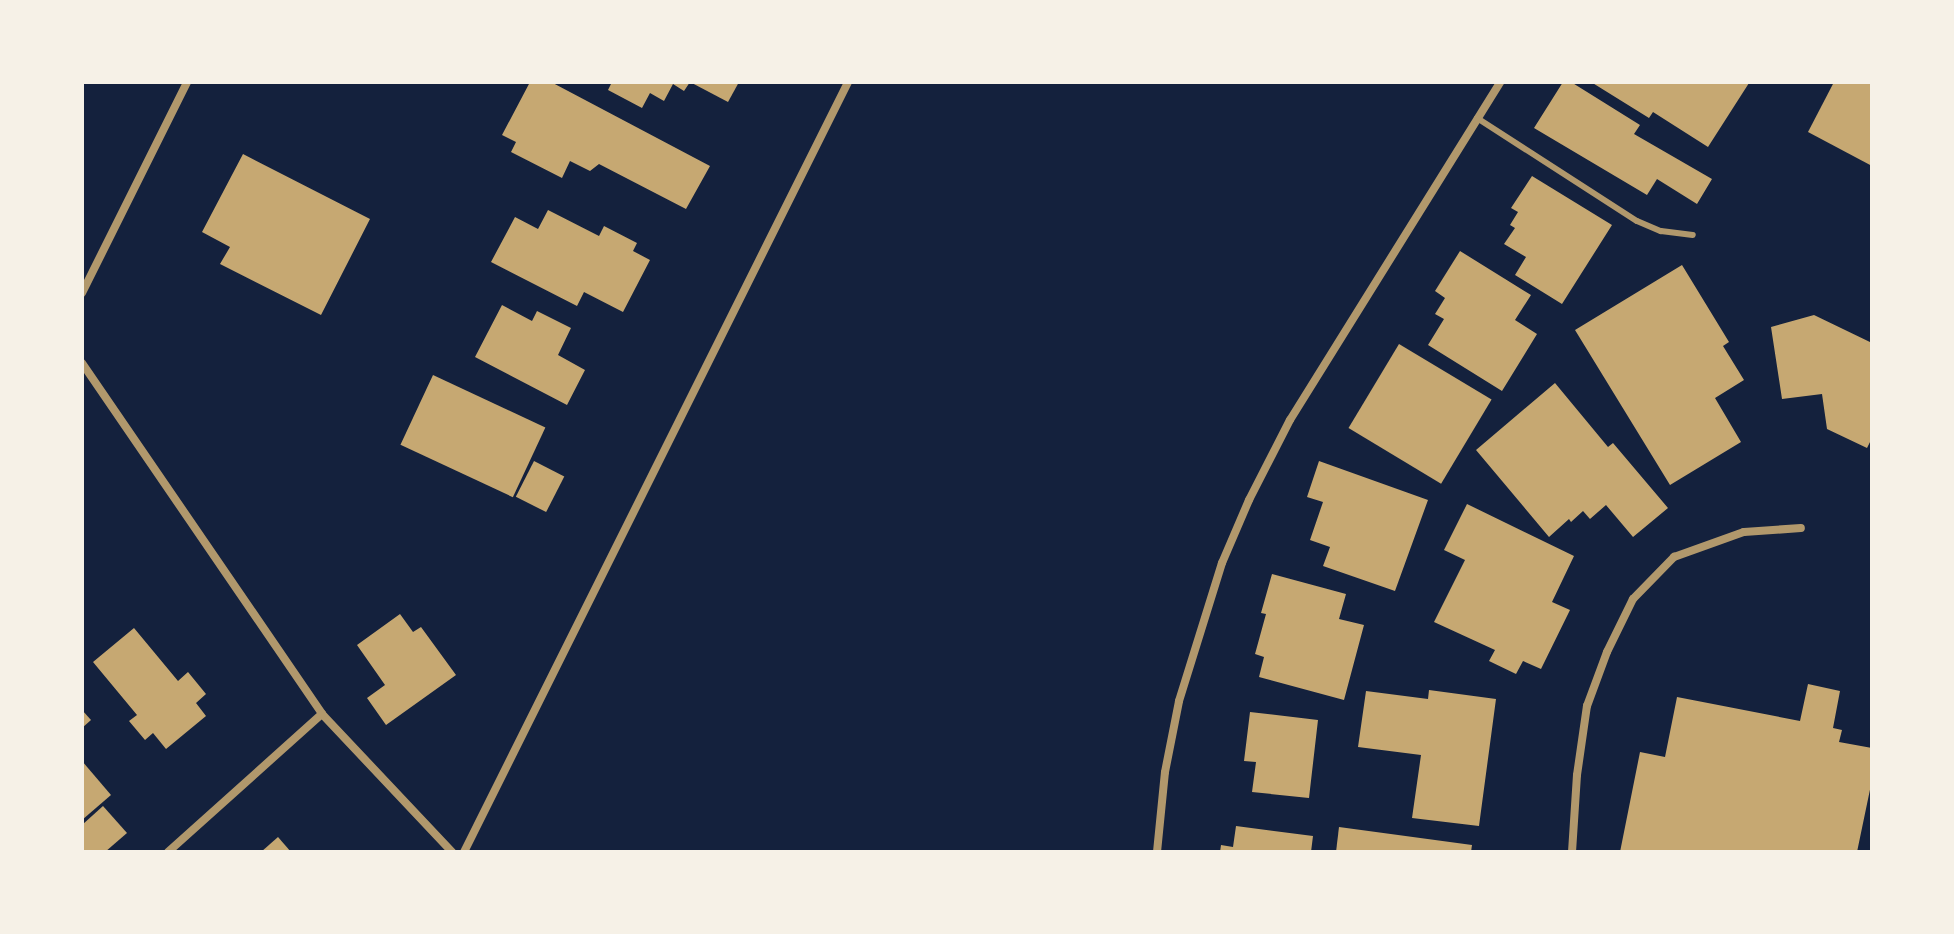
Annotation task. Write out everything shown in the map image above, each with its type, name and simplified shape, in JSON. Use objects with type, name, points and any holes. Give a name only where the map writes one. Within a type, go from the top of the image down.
[{"type":"street","points":[[82,293],[187,82]]},
{"type":"street","points":[[464,852],[848,82]]},
{"type":"street","points":[[1157,852],[1165,772],[1179,701],[1222,563],[1249,500],[1290,420],[1500,82]]},
{"type":"street","points":[[82,363],[322,714],[452,852]]},
{"type":"street","points":[[1572,852],[1577,775],[1587,706],[1607,652],[1633,599],[1674,557],[1744,532],[1801,528]]},
{"type":"street","points":[[168,852],[322,714]]},
{"type":"lane","points":[[1477,118],[1637,221],[1661,231],[1693,235]]},
{"type":"building","points":[[530,82],[551,82],[710,166],[686,209],[599,164],[590,171],[570,161],[562,178],[511,152],[516,142],[502,135]]},
{"type":"building","points":[[612,82],[690,82],[684,91],[673,84],[664,101],[650,93],[642,108],[608,90]]},
{"type":"building","points":[[690,82],[739,82],[728,102]]},
{"type":"building","points":[[1563,82],[1571,82],[1640,125],[1634,134],[1712,179],[1697,204],[1657,179],[1647,195],[1534,128]]},
{"type":"building","points":[[1591,82],[1749,83],[1708,147],[1653,112],[1649,118]]},
{"type":"building","points":[[1834,82],[1872,82],[1872,166],[1808,132]]},
{"type":"building","points":[[243,154],[370,219],[321,315],[220,264],[230,247],[202,232]]},
{"type":"building","points":[[1532,176],[1612,225],[1562,304],[1515,275],[1526,257],[1504,244],[1515,228],[1510,225],[1518,212],[1511,208]]},
{"type":"building","points":[[548,210],[599,236],[604,226],[637,243],[633,251],[650,260],[623,312],[584,292],[577,306],[491,262],[515,217],[538,229]]},
{"type":"building","points":[[1460,251],[1531,295],[1515,320],[1537,334],[1502,391],[1428,345],[1444,319],[1435,314],[1445,298],[1435,291]]},
{"type":"building","points":[[1682,265],[1729,342],[1723,346],[1744,380],[1715,398],[1741,442],[1670,485],[1575,330]]},
{"type":"building","points":[[502,305],[532,321],[537,311],[571,328],[558,355],[585,370],[567,405],[475,357]]},
{"type":"building","points":[[1814,315],[1872,343],[1872,438],[1867,448],[1827,429],[1822,394],[1782,399],[1771,327]]},
{"type":"building","points":[[1399,344],[1492,400],[1441,484],[1349,428]]},
{"type":"building","points":[[433,375],[545,427],[513,497],[400,445]]},
{"type":"building","points":[[1555,383],[1608,447],[1613,443],[1668,508],[1633,537],[1606,505],[1590,519],[1583,511],[1549,537],[1476,450]]},
{"type":"building","points":[[534,461],[564,476],[546,512],[516,497]]},
{"type":"building","points":[[1319,461],[1428,500],[1395,591],[1323,566],[1330,547],[1310,540],[1323,502],[1307,497]]},
{"type":"building","points":[[1467,504],[1574,556],[1552,602],[1570,610],[1541,669],[1523,661],[1516,674],[1489,661],[1495,650],[1434,622],[1465,560],[1444,550]]},
{"type":"building","points":[[1272,574],[1346,594],[1339,619],[1364,625],[1344,700],[1259,677],[1264,657],[1255,654],[1266,614],[1261,613]]},
{"type":"building","points":[[400,614],[413,632],[421,627],[456,675],[386,725],[367,698],[385,685],[357,645]]},
{"type":"building","points":[[134,628],[178,681],[188,672],[206,694],[196,703],[206,716],[166,749],[153,733],[145,740],[129,721],[137,715],[93,662]]},
{"type":"building","points":[[1808,684],[1840,691],[1833,728],[1842,730],[1839,742],[1872,748],[1872,780],[1857,852],[1620,852],[1640,752],[1665,757],[1677,697],[1800,721]]},
{"type":"building","points":[[1429,690],[1496,699],[1479,826],[1412,818],[1421,755],[1358,747],[1366,691],[1428,699]]},
{"type":"building","points":[[82,710],[91,720],[82,728]]},
{"type":"building","points":[[1250,712],[1318,720],[1309,798],[1252,792],[1256,762],[1244,761]]},
{"type":"building","points":[[82,761],[111,795],[82,820]]},
{"type":"building","points":[[103,806],[127,833],[105,852],[82,852],[82,825]]},
{"type":"building","points":[[1236,826],[1313,836],[1311,852],[1220,852],[1221,845],[1233,847]]},
{"type":"building","points":[[1339,827],[1472,845],[1471,852],[1336,852]]},
{"type":"building","points":[[278,837],[291,852],[261,852]]}]
